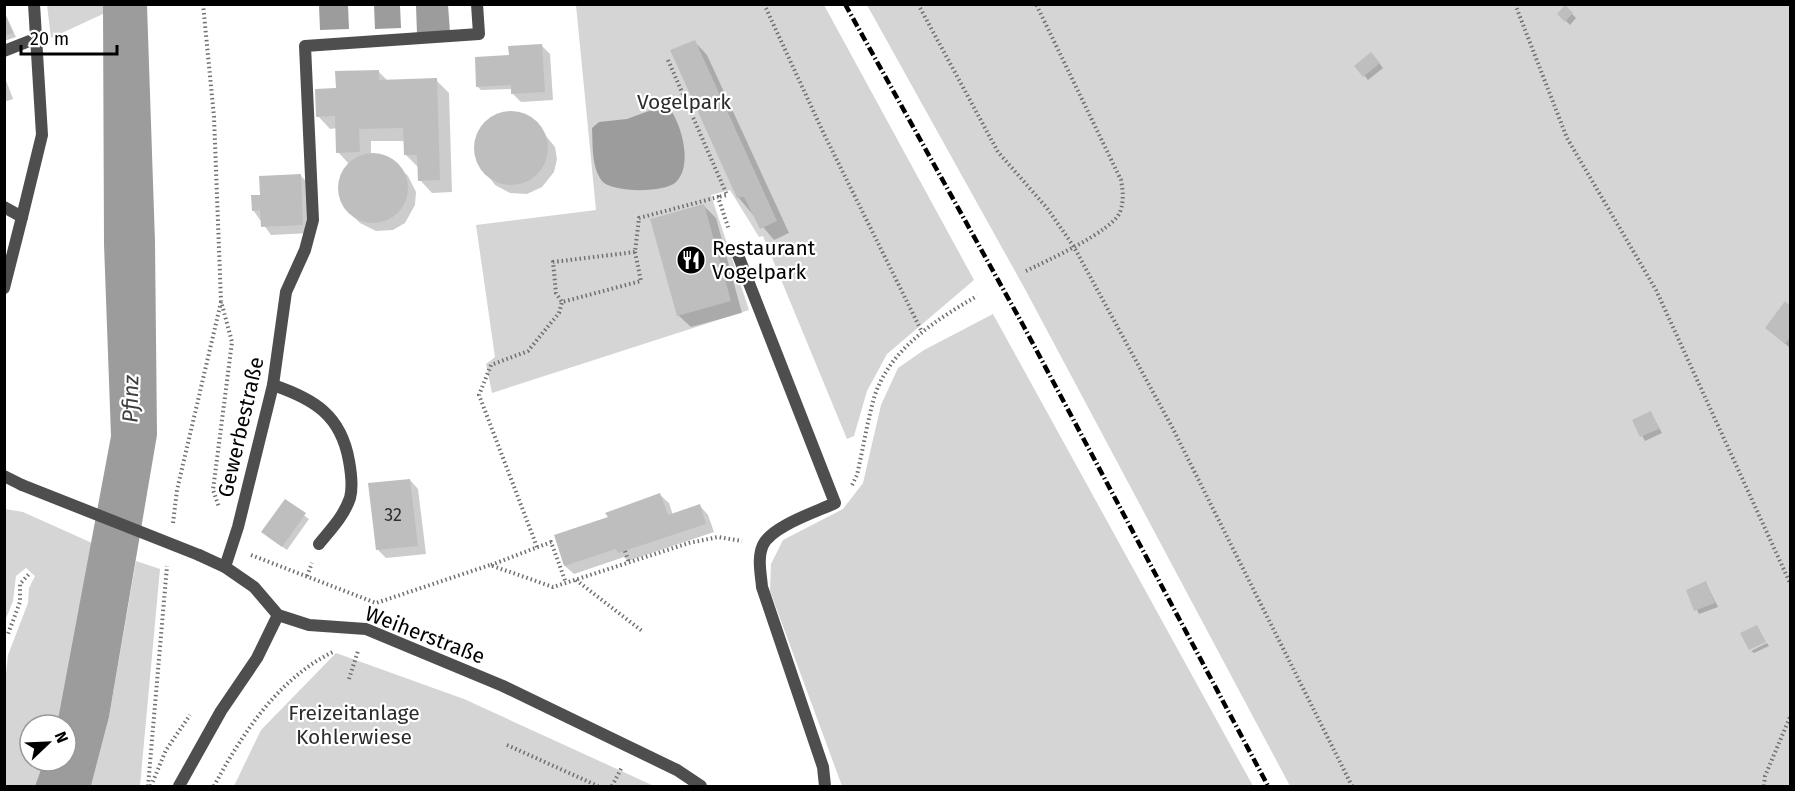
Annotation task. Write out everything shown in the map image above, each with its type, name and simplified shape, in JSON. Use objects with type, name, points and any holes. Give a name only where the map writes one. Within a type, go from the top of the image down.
[{"type":"street","points":[[4,288],[42,135],[34,4]]},
{"type":"street","name":"Gewerbestraße","points":[[225,567],[238,527],[273,385],[286,292],[305,250],[313,220],[306,46],[478,34],[477,4]]},
{"type":"street","points":[[4,51],[37,39]]},
{"type":"street","points":[[4,207],[22,218]]},
{"type":"street","points":[[736,250],[835,503],[774,532],[763,545],[759,561],[762,587],[823,767],[825,786]]},
{"type":"street","points":[[273,385],[302,395],[321,407],[335,424],[347,448],[351,475],[350,496],[341,517],[319,544]]},
{"type":"street","points":[[4,476],[225,567],[254,587],[278,615],[257,658],[221,711],[179,786]]},
{"type":"street","name":"Weiherstraße","points":[[278,615],[309,625],[366,629],[503,686],[677,770],[700,786]]},
{"type":"path","points":[[203,4],[214,117],[221,301],[232,342],[213,490],[222,514],[238,527]]},
{"type":"path","points":[[764,4],[823,132],[922,332]]},
{"type":"path","points":[[918,4],[998,152],[1047,208],[1074,247],[1172,427],[1352,786]]},
{"type":"path","points":[[1026,271],[1074,247],[1120,215],[1124,198],[1121,180],[1036,4]]},
{"type":"path","points":[[1515,4],[1567,138],[1656,290],[1791,584]]},
{"type":"path","points":[[562,302],[641,281],[634,252],[639,218],[727,195],[668,60]]},
{"type":"path","points":[[718,197],[736,250]]},
{"type":"path","points":[[537,547],[478,395],[491,365],[528,351],[559,313],[562,302],[556,293],[553,262],[634,252]]},
{"type":"path","points":[[835,503],[849,490],[857,475],[875,396],[882,378],[894,360],[922,332],[977,296]]},
{"type":"path","points":[[177,490],[221,301]]},
{"type":"path","points":[[490,565],[552,587],[718,537],[763,545]]},
{"type":"path","points":[[232,547],[376,603],[490,565],[553,541],[566,583]]},
{"type":"path","points":[[625,551],[629,563]]},
{"type":"path","points":[[4,635],[8,634],[20,602],[20,584],[29,574]]},
{"type":"path","points":[[575,580],[642,631]]},
{"type":"path","points":[[148,786],[165,584]]},
{"type":"path","points":[[214,786],[230,756],[258,715],[313,661],[341,648],[346,628]]},
{"type":"path","points":[[349,679],[366,629]]},
{"type":"path","points":[[1764,786],[1765,776],[1791,717]]},
{"type":"path","points":[[507,746],[598,786]]},
{"type":"green space","points":[[47,5],[103,5],[103,14],[51,38]]},
{"type":"green space","name":"Vogelpark","points":[[576,5],[824,5],[974,280],[887,354],[867,391],[854,436],[847,439],[763,236],[759,237],[730,190],[711,195],[749,310],[492,393],[486,364],[495,357],[476,225],[596,210]]},
{"type":"green space","points":[[867,5],[1790,5],[1790,786],[1290,786],[1026,291]]},
{"type":"green space","points":[[993,314],[1253,786],[842,786],[770,591],[771,564],[783,540],[843,509],[863,483],[881,405],[898,368],[924,350]]},
{"type":"green space","points":[[5,509],[23,512],[92,543],[60,713],[18,713],[18,773],[40,773],[35,786],[4,786],[5,683],[8,655],[28,603],[29,588],[35,576],[26,568],[16,576],[13,601],[5,621]]},
{"type":"green space","points":[[136,561],[160,569],[140,786],[91,786],[109,717]]},
{"type":"green space","name":"Freizeitanlage Kohlerwiese","points":[[336,653],[464,699],[654,786],[234,786],[261,730]]},
{"type":"water","name":"Pfinz","points":[[103,5],[147,5],[155,242],[157,435],[109,717],[91,786],[35,786],[40,773],[78,773],[78,713],[59,713],[111,436],[104,244]]},
{"type":"water","points":[[319,5],[348,5],[349,29],[320,30]]},
{"type":"water","points":[[374,5],[400,5],[401,28],[375,29]]},
{"type":"water","points":[[416,5],[448,5],[450,32],[417,34]]},
{"type":"water","points":[[657,108],[670,109],[682,135],[684,166],[676,182],[661,188],[639,190],[616,188],[602,181],[598,175],[593,155],[592,128],[599,122],[627,119]]},
{"type":"building","points":[[1565,5],[1573,13],[1565,22],[1557,14]]},
{"type":"building","points":[[4,11],[13,33],[4,36]]},
{"type":"building","points":[[695,40],[777,221],[760,229],[744,197],[737,198],[670,50]]},
{"type":"building","points":[[542,44],[545,92],[511,94],[511,85],[476,87],[475,57],[509,55],[508,46]]},
{"type":"building","points":[[1371,52],[1380,63],[1363,77],[1354,66]]},
{"type":"building","points":[[379,70],[379,80],[437,78],[440,180],[418,181],[417,155],[404,155],[403,128],[359,129],[360,152],[336,153],[335,116],[316,117],[315,89],[336,88],[335,71]]},
{"type":"building","points":[[504,111],[518,111],[532,117],[542,127],[548,141],[546,162],[532,179],[518,185],[504,185],[490,179],[480,169],[474,155],[474,141],[480,127],[490,117]]},
{"type":"building","points":[[373,153],[386,156],[398,163],[405,175],[408,188],[405,201],[398,213],[386,220],[373,223],[360,220],[348,213],[341,201],[338,188],[341,175],[348,163],[360,156]]},
{"type":"building","points":[[301,174],[303,225],[261,227],[260,210],[252,211],[251,195],[260,195],[259,176]]},
{"type":"building","name":"Restaurant Vogelpark","points":[[704,204],[731,301],[677,316],[650,219]]},
{"type":"building","points":[[1785,301],[1790,306],[1790,337],[1785,344],[1765,328]]},
{"type":"building","points":[[1651,411],[1659,429],[1640,437],[1632,420]]},
{"type":"building","points":[[410,479],[418,546],[376,550],[368,483]]},
{"type":"building","points":[[660,493],[668,515],[700,504],[706,524],[618,553],[616,549],[564,566],[554,535],[608,517],[605,513]]},
{"type":"building","points":[[285,499],[306,513],[282,547],[261,532]]},
{"type":"building","points":[[1706,581],[1715,603],[1694,611],[1686,590]]},
{"type":"building","points":[[1757,625],[1766,642],[1749,650],[1740,633]]},
{"type":"railway","points":[[845,4],[1023,325],[1268,786]]},
{"type":"place","name":"Restaurant Vogelpark","points":[[691,260]]}]
